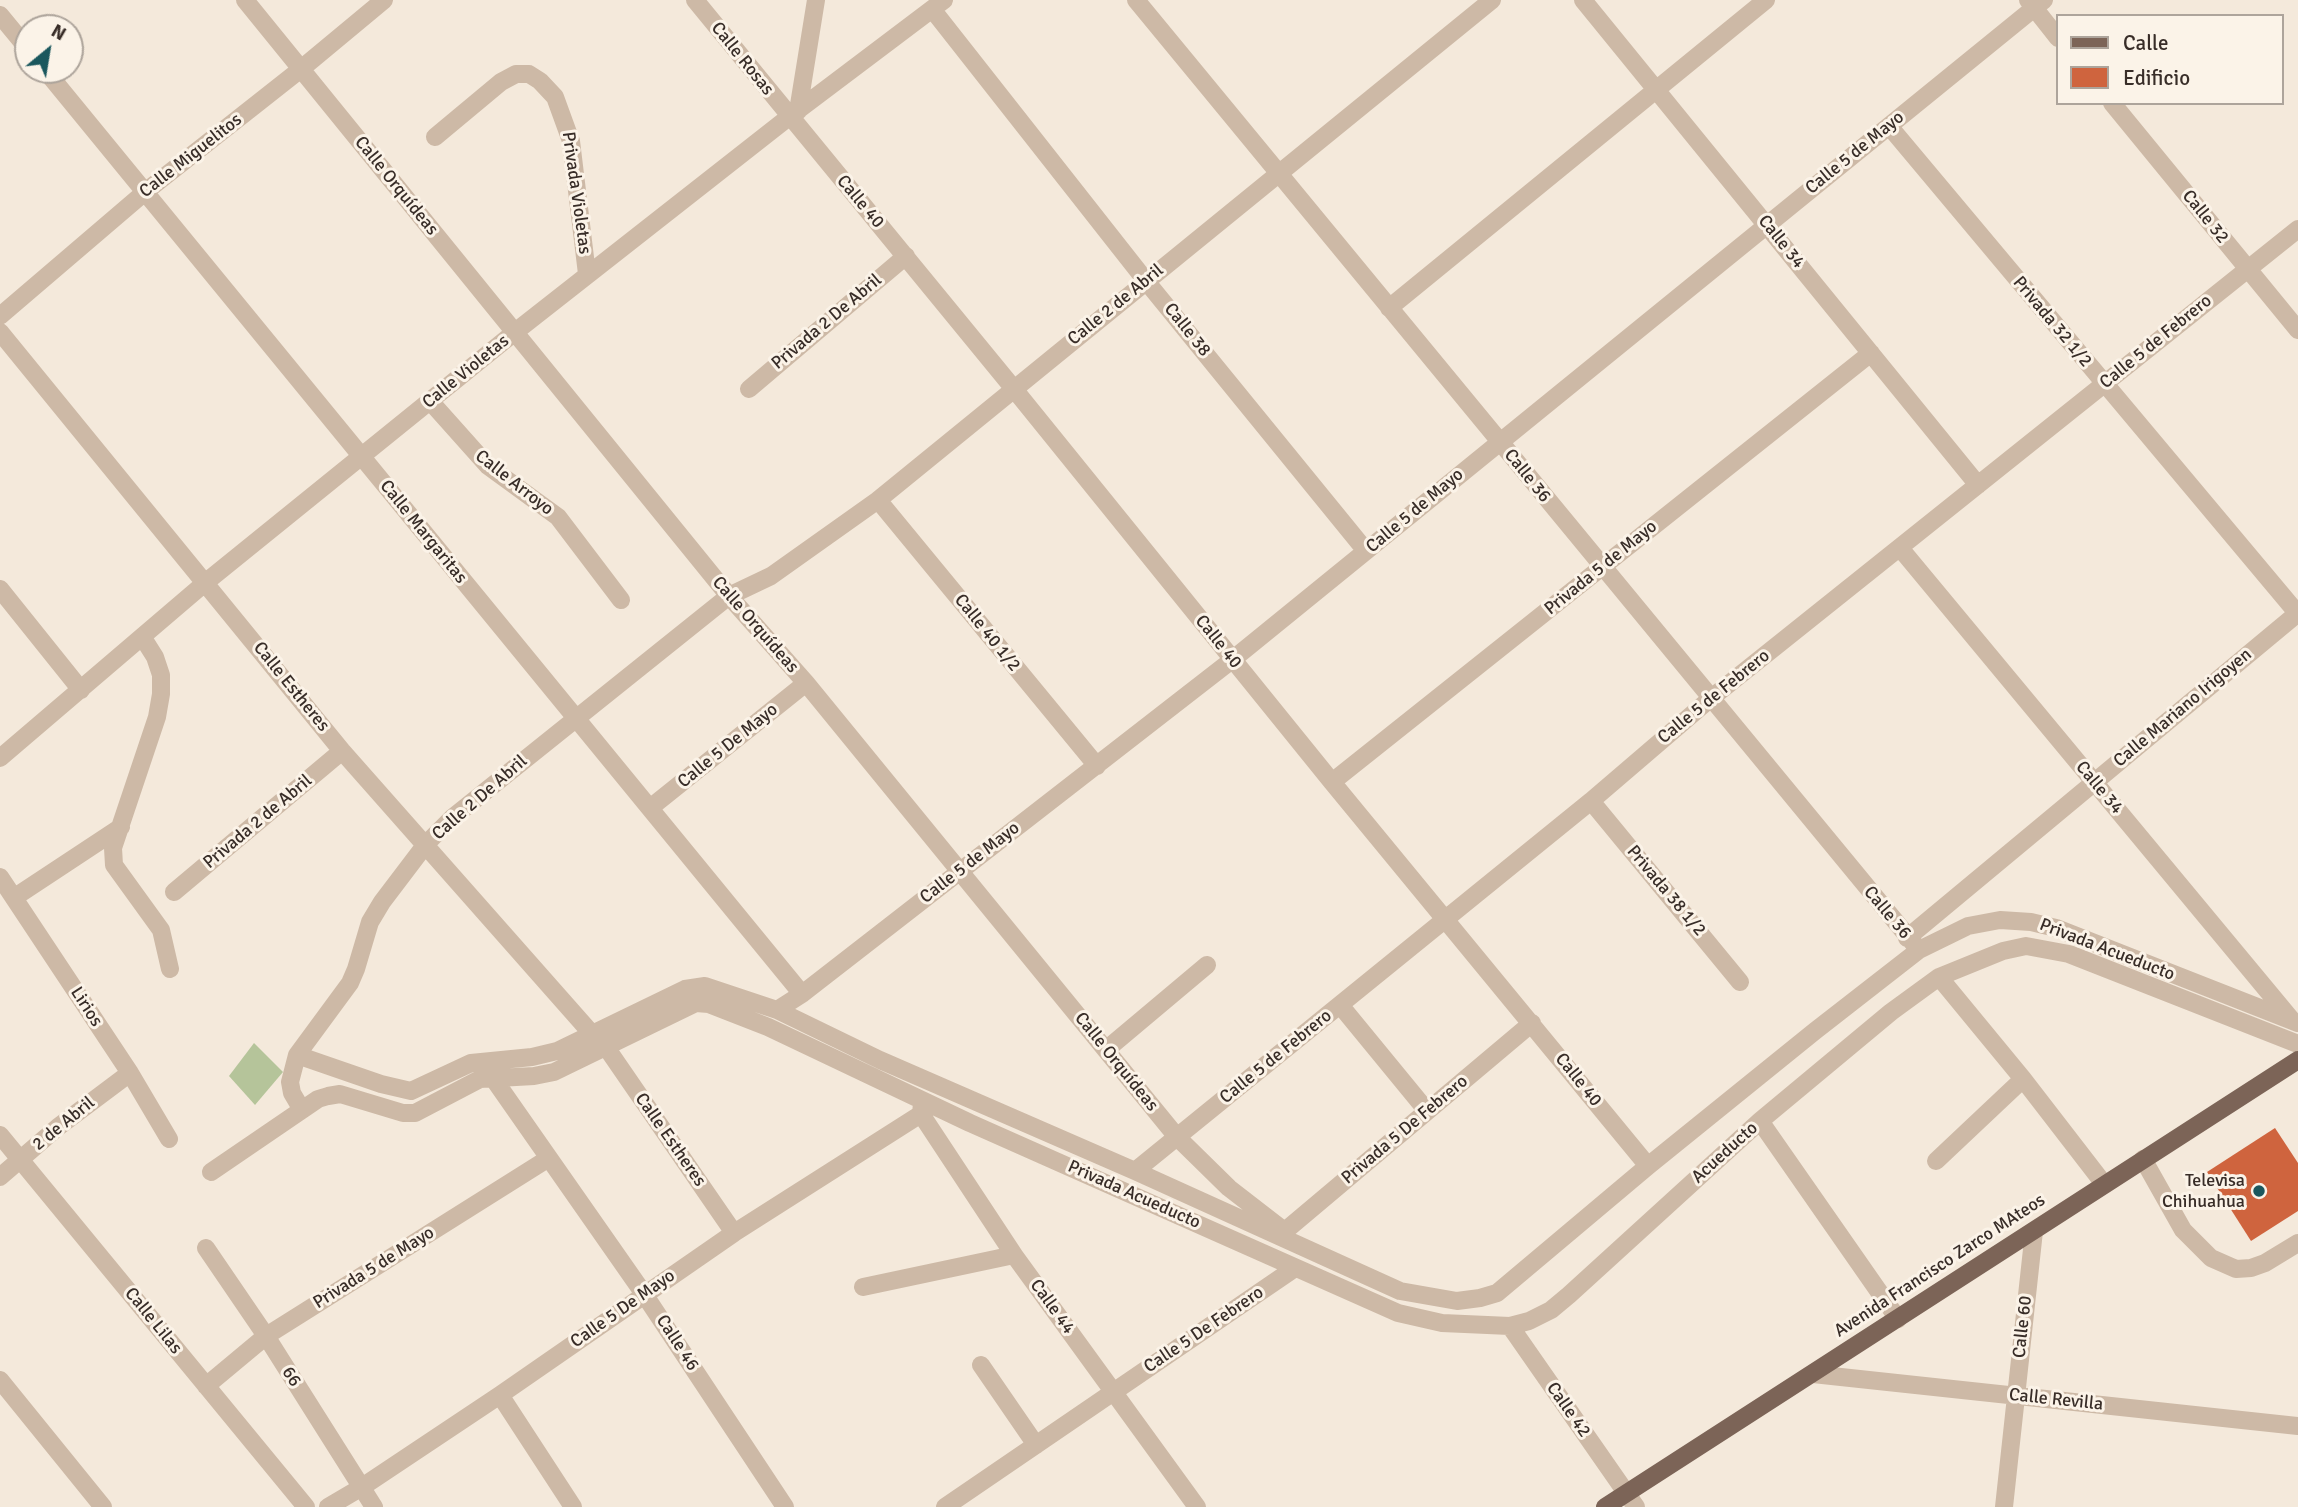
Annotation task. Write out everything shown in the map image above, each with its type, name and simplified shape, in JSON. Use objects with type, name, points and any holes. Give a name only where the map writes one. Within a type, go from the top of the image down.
[{"type":"main road","name":"Avenida Francisco Zarco MAteos","points":[[1605,1507],[1631,1500],[1813,1374],[2298,1060]]},
{"type":"street","name":"Calle Orquídeas","points":[[245,0],[729,596],[806,683],[1177,1138],[1282,1233]]},
{"type":"street","name":"Calle Miguelitos","points":[[0,316],[145,192],[384,0]]},
{"type":"street","name":"Calle Rosas","points":[[695,0],[793,114]]},
{"type":"street","points":[[793,114],[816,0]]},
{"type":"street","name":"Calle 36","points":[[1136,0],[1913,944]]},
{"type":"street","name":"Calle 2 de Abril","points":[[729,596],[771,576],[878,499],[1492,0]]},
{"type":"street","name":"Calle 34","points":[[1583,0],[1978,485]]},
{"type":"street","points":[[1389,308],[1766,0]]},
{"type":"street","points":[[2035,3],[2056,35]]},
{"type":"street","name":"Calle 5 de Mayo","points":[[776,1010],[802,994],[1232,660],[2035,3]]},
{"type":"street","name":"Calle Violetas","points":[[0,758],[206,582],[587,274],[938,5]]},
{"type":"street","name":"Calle 38","points":[[938,5],[1146,281],[1366,551]]},
{"type":"street","points":[[0,15],[14,32]]},
{"type":"street","name":"Privada Violetas","points":[[435,137],[501,82],[516,74],[529,74],[540,81],[555,97],[570,141],[587,274]]},
{"type":"street","name":"Calle Margaritas","points":[[56,84],[802,994]]},
{"type":"street","name":"Calle 32","points":[[2114,105],[2298,330]]},
{"type":"street","name":"Calle 40","points":[[793,114],[1232,660],[1648,1166]]},
{"type":"street","name":"Privada 32 1/2","points":[[1889,125],[2298,614]]},
{"type":"street","name":"Calle 5 de Febrero","points":[[1135,1171],[1591,801],[1710,699],[2298,229]]},
{"type":"street","name":"Privada 2 De Abril","points":[[749,389],[905,256]]},
{"type":"street","name":"Calle Estheres","points":[[0,332],[342,751],[592,1034]]},
{"type":"street","name":"Privada 5 de Mayo","points":[[1332,782],[1871,353]]},
{"type":"street","name":"Calle Arroyo","points":[[430,401],[488,466],[558,517],[621,600]]},
{"type":"street","name":"Calle 40 1/2","points":[[878,499],[1097,766]]},
{"type":"street","name":"Calle 34","points":[[1900,548],[2296,1025]]},
{"type":"street","points":[[0,589],[81,690]]},
{"type":"street","name":"Calle 2 De Abril","points":[[297,1055],[350,983],[370,922],[426,844],[452,818],[729,596]]},
{"type":"street","name":"Calle Mariano Irigoyen","points":[[1913,944],[2094,783],[2298,614]]},
{"type":"street","points":[[143,638],[155,657],[162,694],[157,717],[113,848],[114,864],[161,930],[170,969]]},
{"type":"street","name":"Calle 5 De Mayo","points":[[650,808],[806,683]]},
{"type":"street","name":"Privada 2 de Abril","points":[[174,892],[342,751]]},
{"type":"street","name":"Privada 38 1/2","points":[[1591,801],[1740,982]]},
{"type":"street","points":[[15,897],[121,827]]},
{"type":"street","name":"Lirios","points":[[0,877],[130,1073],[169,1139]]},
{"type":"street","name":"Privada Acueducto","points":[[1913,944],[1968,926],[2000,920],[2031,922],[2056,928],[2296,1025]]},
{"type":"street","name":"Acueducto","points":[[1497,1293],[1913,944]]},
{"type":"street","name":"Privada Acueducto","points":[[1939,977],[2003,951],[2026,946],[2048,949],[2069,954],[2298,1044]]},
{"type":"street","points":[[1107,1049],[1207,965]]},
{"type":"street","points":[[1939,977],[2023,1079],[2104,1184]]},
{"type":"street","name":"Acueducto","points":[[1510,1326],[1529,1321],[1550,1310],[1569,1295],[1826,1064],[1939,977]]},
{"type":"street","name":"Privada Acueducto","points":[[297,1055],[381,1084],[411,1091],[471,1063],[532,1057],[557,1051],[695,986],[705,986],[776,1010],[880,1060],[1282,1233],[1400,1291],[1457,1301],[1497,1293]]},
{"type":"street","name":"Privada Acueducto","points":[[302,1111],[318,1099],[340,1094],[415,1113],[480,1079],[554,1073],[696,1003],[709,1004],[768,1027],[921,1107],[1194,1221],[1398,1313],[1442,1323],[1510,1326]]},
{"type":"street","points":[[1340,1005],[1427,1111]]},
{"type":"street","name":"Privada 5 De Febrero","points":[[1282,1233],[1531,1023]]},
{"type":"street","name":"Calle Estheres","points":[[606,1047],[734,1233]]},
{"type":"street","points":[[211,1172],[302,1111],[292,1093],[290,1082],[297,1055]]},
{"type":"street","name":"2 de Abril","points":[[0,1177],[58,1127],[130,1073]]},
{"type":"street","name":"Calle 46","points":[[493,1078],[644,1294],[785,1507]]},
{"type":"street","points":[[1936,1161],[2023,1079]]},
{"type":"street","name":"Calle 5 De Mayo","points":[[328,1507],[365,1500],[500,1395],[921,1107]]},
{"type":"street","name":"Calle 44","points":[[921,1107],[1014,1255],[1197,1507]]},
{"type":"street","points":[[1760,1121],[1898,1319]]},
{"type":"street","name":"Calle Lilas","points":[[0,1135],[306,1507]]},
{"type":"street","name":"Privada 5 de Mayo","points":[[206,1386],[265,1336],[549,1158]]},
{"type":"street","points":[[2143,1159],[2183,1230],[2211,1258],[2236,1269],[2251,1268],[2265,1263],[2298,1243]]},
{"type":"street","points":[[1194,1221],[1203,1201]]},
{"type":"street","name":"Calle 60","points":[[2004,1507],[2034,1231]]},
{"type":"street","name":"66","points":[[206,1248],[265,1336],[365,1500]]},
{"type":"street","points":[[863,1287],[1014,1255]]},
{"type":"street","name":"Calle 5 De Febrero","points":[[945,1507],[1295,1268]]},
{"type":"street","name":"Calle 42","points":[[1510,1326],[1631,1500]]},
{"type":"street","points":[[981,1365],[1036,1445]]},
{"type":"street","name":"Calle Revilla","points":[[1813,1374],[2298,1426]]},
{"type":"street","points":[[0,1380],[103,1507]]},
{"type":"street","points":[[500,1395],[573,1507]]},
{"type":"green space","points":[[254,1043],[283,1072],[255,1105],[229,1076]]},
{"type":"building","name":"Televisa Chihuahua","points":[[2275,1128],[2298,1163],[2298,1211],[2251,1241],[2207,1172]]},
{"type":"place","name":"Televisa Chihuahua","points":[[2259,1191]]}]
